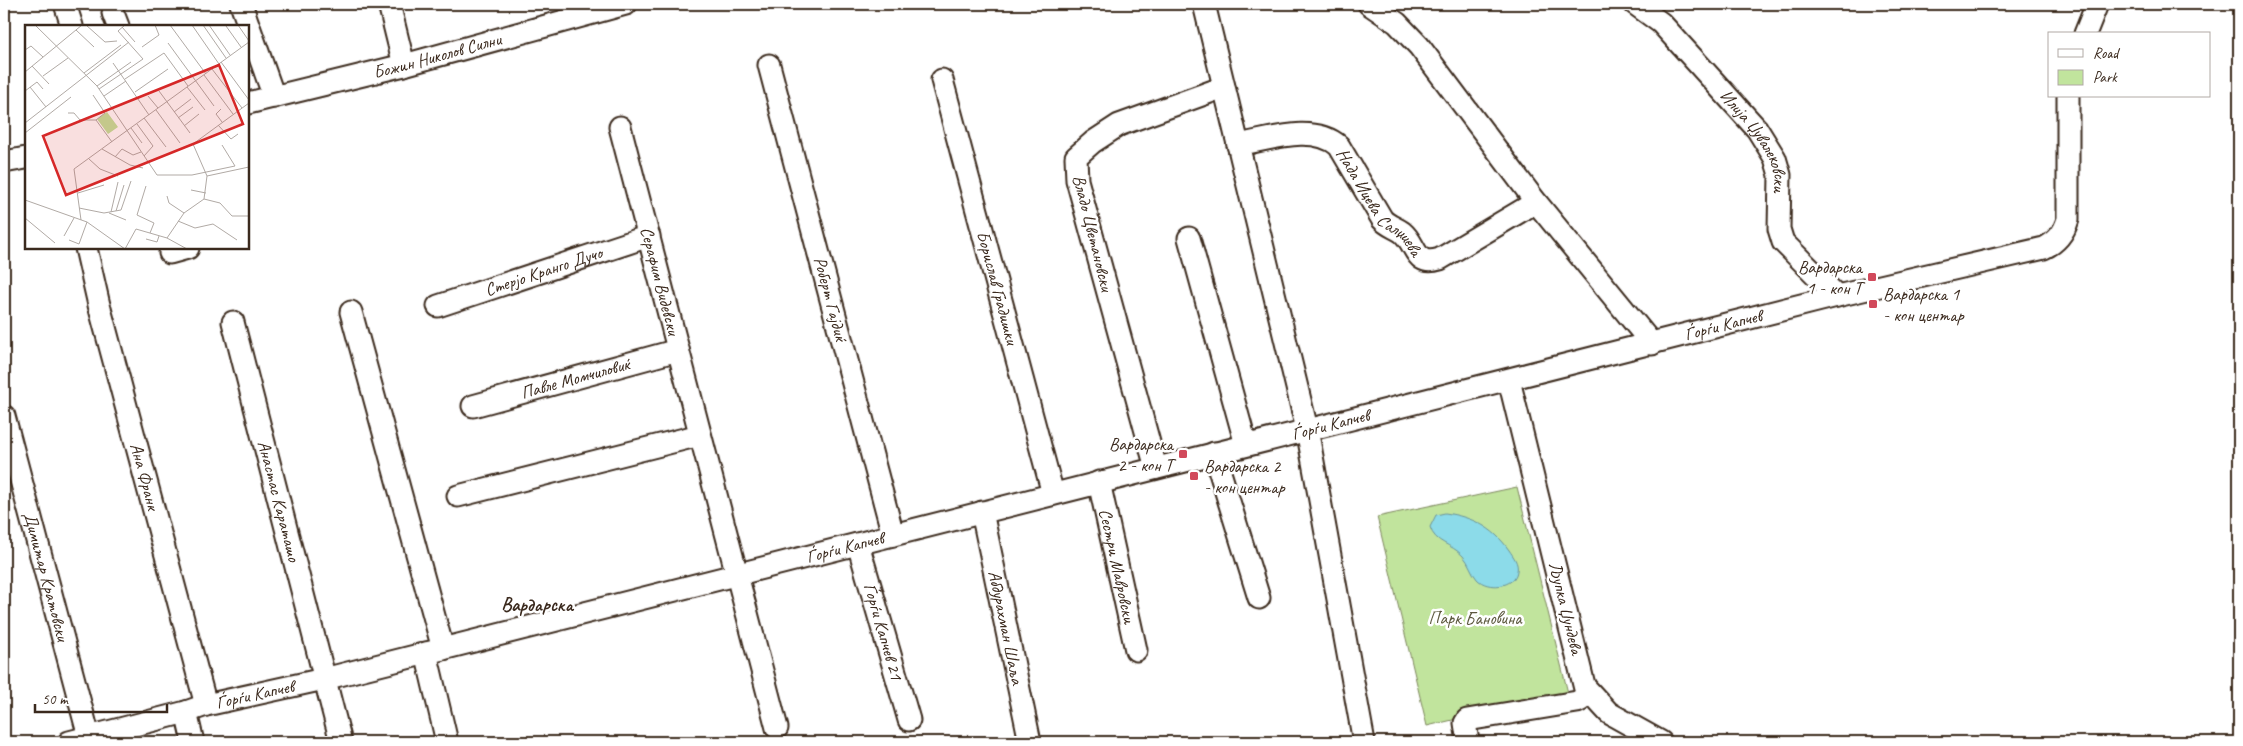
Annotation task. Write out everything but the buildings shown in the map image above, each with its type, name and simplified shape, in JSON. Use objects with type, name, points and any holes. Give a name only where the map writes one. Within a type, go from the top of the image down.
[{"type":"street","points":[[66,4],[72,25]]},
{"type":"street","points":[[241,4],[249,25]]},
{"type":"street","points":[[389,4],[404,65]]},
{"type":"street","name":"Божин Николов Силни","points":[[249,103],[404,65],[626,4]]},
{"type":"street","points":[[1204,4],[1308,429],[1364,742]]},
{"type":"street","points":[[1369,4],[1396,23],[1419,46],[1536,202],[1652,344]]},
{"type":"street","name":"Илија Џувалековски","points":[[1635,4],[1661,23],[1757,129],[1775,158],[1780,175],[1779,228],[1784,242],[1837,296]]},
{"type":"street","points":[[2086,32],[2097,4]]},
{"type":"street","points":[[249,26],[274,96]]},
{"type":"street","name":"Роберт Гајдиќ","points":[[769,65],[893,535]]},
{"type":"street","name":"Борислав Градишки","points":[[942,80],[1053,494]]},
{"type":"street","name":"Владо Цветановски","points":[[1156,468],[1077,180],[1076,157],[1093,142],[1119,125],[1224,87]]},
{"type":"street","name":"Ѓорѓи Капчев","points":[[79,740],[186,712],[206,704],[324,679],[1837,296],[2044,248],[2053,244],[2065,229],[2068,219],[2068,98]]},
{"type":"street","name":"Серафим Видевски","points":[[620,127],[777,728]]},
{"type":"street","name":"Нада Ицева Салџиева","points":[[1238,145],[1298,135],[1313,135],[1333,141],[1339,146],[1382,219],[1389,227],[1400,231],[1407,237],[1419,258],[1429,262],[1440,259],[1536,202]]},
{"type":"street","name":"Стерјо Кранго Дучо","points":[[438,306],[649,236]]},
{"type":"street","points":[[1189,238],[1246,445]]},
{"type":"street","name":"Ана Франк","points":[[86,249],[99,305],[206,704]]},
{"type":"street","points":[[351,312],[434,651],[448,742]]},
{"type":"street","name":"Анастас Караташо","points":[[233,322],[341,742]]},
{"type":"street","name":"Павле Момчиловиќ","points":[[473,406],[678,350]]},
{"type":"street","name":"Љупка Џундева","points":[[1509,380],[1586,688]]},
{"type":"street","name":"Димитар Кратовски","points":[[4,416],[79,740]]},
{"type":"street","points":[[458,496],[700,435]]},
{"type":"street","points":[[1214,453],[1259,598]]},
{"type":"street","name":"Сестри Мавровски","points":[[1098,482],[1136,650]]},
{"type":"street","name":"Абдурахман Шаља","points":[[982,512],[1030,742]]},
{"type":"street","name":"Ѓорѓи Капчев 21","points":[[858,544],[909,720]]},
{"type":"street","points":[[1586,688],[1609,713],[1661,742]]},
{"type":"street","points":[[1468,742],[1465,723],[1467,720],[1577,702],[1584,697],[1586,688]]},
{"type":"street","points":[[186,712],[194,742]]},
{"type":"street","points":[[1620,720],[1638,742]]},
{"type":"green space","name":"Парк Бановина","points":[[1517,487],[1568,693],[1427,726],[1377,517]]},
{"type":"water","points":[[1445,513],[1473,520],[1496,535],[1514,557],[1517,568],[1515,577],[1500,586],[1487,585],[1477,579],[1463,556],[1432,533],[1430,527],[1436,515]]},
{"type":"place","name":"Вардарска 1 - кон Т","points":[[1872,277]]},
{"type":"place","name":"Вардарска 1 - кон центар","points":[[1873,304]]},
{"type":"place","name":"Вардарска 2 - кон Т","points":[[1183,454]]},
{"type":"place","name":"Вардарска 2 - кон центар","points":[[1194,476]]},
{"type":"district","name":"Вардарска","points":[[537,604]]}]
